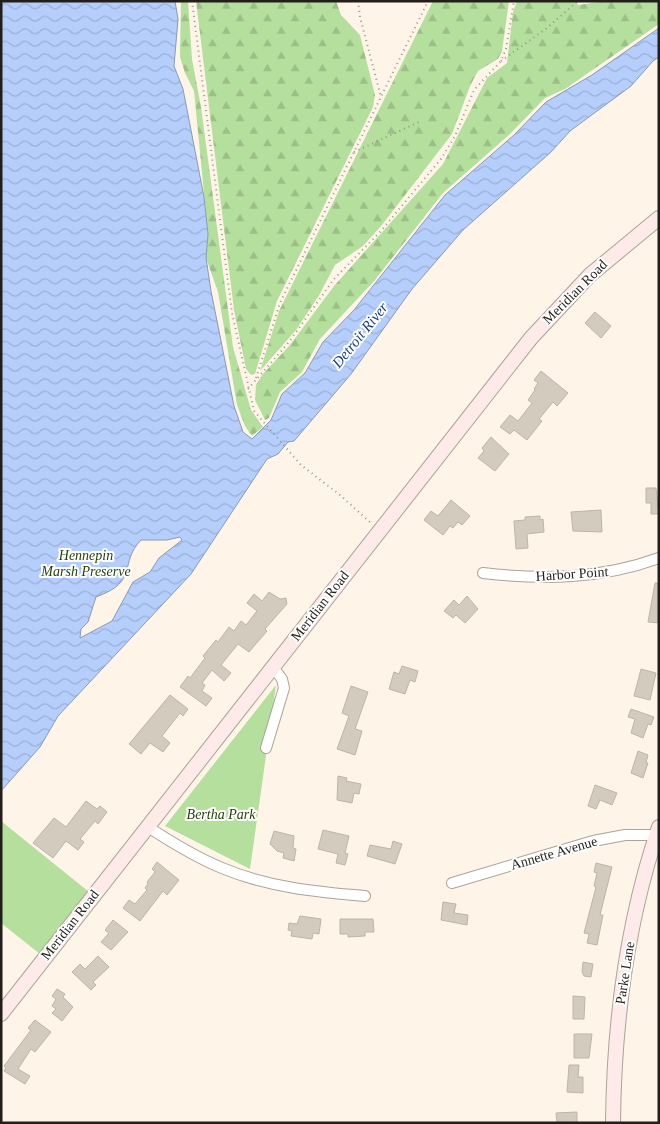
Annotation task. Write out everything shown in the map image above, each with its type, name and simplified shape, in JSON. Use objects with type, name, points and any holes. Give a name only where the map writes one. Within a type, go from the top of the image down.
[{"type":"street","name":"Meridian Road","points":[[1,1014],[531,338],[590,275],[659,218]]},
{"type":"street","name":"Harbor Point","points":[[483,573],[515,577],[569,577],[610,572],[659,558]]},
{"type":"street","points":[[266,748],[284,688],[282,679],[273,667]]},
{"type":"street","points":[[148,827],[198,856],[243,876],[298,889],[365,896]]},
{"type":"street","name":"Annette Avenue","points":[[452,883],[593,841],[625,835],[658,833]]},
{"type":"street","name":"Parke Lane","points":[[613,1123],[614,1066],[626,966],[642,888],[658,833]]},
{"type":"path","points":[[192,1],[232,313],[254,412],[285,448],[319,481],[340,495],[368,519]]},
{"type":"path","points":[[358,1],[360,18],[382,97]]},
{"type":"path","points":[[256,380],[280,303],[428,1]]},
{"type":"path","points":[[501,62],[506,49],[514,1]]},
{"type":"path","points":[[248,389],[289,342],[334,279],[380,232],[441,158],[455,136],[474,90],[501,62],[547,28],[578,1]]},
{"type":"path","points":[[354,152],[420,122]]},
{"type":"green space","points":[[181,1],[188,1],[192,59],[201,107],[233,347],[251,410],[263,427],[252,436],[245,426],[237,405],[218,292],[206,258],[208,234],[194,91],[180,57]]},
{"type":"green space","points":[[196,1],[336,1],[341,15],[360,35],[375,95],[373,107],[277,301],[255,374],[251,375],[246,369],[234,310]]},
{"type":"green space","points":[[433,1],[509,1],[502,51],[498,59],[478,71],[470,86],[452,134],[382,225],[363,246],[335,265],[318,297],[296,330],[260,371],[279,311]]},
{"type":"green space","points":[[517,1],[576,1],[578,5],[605,1],[659,1],[659,24],[565,89],[545,98],[511,133],[443,193],[375,280],[320,339],[302,372],[280,392],[269,418],[265,420],[255,400],[256,385],[262,375],[290,345],[334,286],[443,164],[487,78],[507,63],[513,12]]},
{"type":"green space","name":"Bertha Park","points":[[276,685],[250,869],[165,826]]},
{"type":"green space","points":[[1,821],[89,892],[40,954],[1,923]]},
{"type":"water","name":"Detroit River","points":[[1,1],[175,1],[178,19],[174,66],[183,89],[204,197],[208,234],[206,258],[211,291],[234,406],[243,432],[252,439],[271,420],[282,394],[305,373],[323,342],[354,310],[445,195],[514,135],[546,102],[592,75],[659,28],[659,57],[653,61],[631,86],[570,131],[551,152],[463,230],[412,289],[351,374],[294,441],[288,442],[278,454],[267,459],[191,574],[58,716],[40,747],[1,791]],"holes":[[[180,537],[182,540],[159,558],[150,572],[133,582],[112,621],[80,638],[81,629],[88,622],[96,597],[110,591],[124,578],[130,557],[141,540],[167,540]]]},
{"type":"building","points":[[595,312],[611,326],[601,338],[585,323]]},
{"type":"building","points":[[541,371],[568,393],[557,406],[553,402],[539,419],[542,421],[527,440],[514,430],[510,434],[500,427],[510,415],[518,421],[532,403],[528,400],[538,383],[534,380]]},
{"type":"building","points":[[491,437],[509,454],[495,471],[478,458],[484,451],[482,448]]},
{"type":"building","points":[[646,488],[656,488],[659,514],[651,514],[651,503],[646,503]]},
{"type":"building","points":[[451,500],[470,516],[462,525],[458,522],[453,528],[450,526],[443,535],[424,520],[431,511],[438,516]]},
{"type":"building","points":[[601,510],[602,532],[573,531],[571,512]]},
{"type":"building","points":[[540,516],[540,520],[543,519],[544,532],[527,534],[528,548],[516,549],[514,521],[525,520],[525,517]]},
{"type":"building","points":[[655,583],[659,583],[659,623],[648,622]]},
{"type":"building","points":[[269,592],[280,599],[286,598],[287,604],[265,629],[267,631],[249,652],[238,644],[221,665],[231,673],[224,681],[212,670],[202,683],[205,685],[202,691],[212,698],[206,706],[180,687],[188,676],[190,678],[205,658],[203,656],[216,640],[218,642],[229,627],[234,631],[241,621],[246,625],[257,611],[247,603],[254,594],[262,601]]},
{"type":"building","points":[[467,596],[478,609],[465,623],[456,615],[453,618],[444,611],[454,600],[459,605]]},
{"type":"building","points":[[402,666],[418,671],[415,682],[410,680],[405,694],[389,689],[394,672],[399,674]]},
{"type":"building","points":[[641,669],[656,673],[650,700],[634,696]]},
{"type":"building","points":[[351,686],[368,692],[355,729],[362,731],[355,755],[337,749],[349,716],[342,713]]},
{"type":"building","points":[[170,695],[188,709],[183,716],[180,713],[162,736],[170,743],[163,752],[150,743],[141,754],[129,744]]},
{"type":"building","points":[[631,709],[654,717],[651,725],[648,724],[643,738],[631,733],[635,719],[628,717]]},
{"type":"building","points":[[638,751],[648,755],[646,763],[648,763],[643,778],[631,773]]},
{"type":"building","points":[[338,776],[347,778],[346,781],[361,784],[359,794],[354,793],[352,803],[337,800]]},
{"type":"building","points":[[595,785],[617,793],[612,805],[600,800],[596,809],[588,806]]},
{"type":"building","points":[[86,801],[97,809],[100,806],[107,812],[98,824],[95,821],[80,839],[84,842],[78,850],[66,841],[53,858],[33,843],[54,818],[66,827]]},
{"type":"building","points":[[323,830],[349,836],[345,853],[348,854],[345,865],[336,863],[338,854],[318,849]]},
{"type":"building","points":[[274,831],[294,836],[293,848],[296,849],[294,861],[283,858],[284,853],[277,851],[270,844]]},
{"type":"building","points":[[393,841],[402,844],[395,864],[367,856],[370,845],[391,849]]},
{"type":"building","points":[[157,862],[179,880],[167,895],[163,891],[140,921],[123,908],[129,900],[135,904],[147,890],[145,888],[148,884],[147,882],[155,872],[152,869]]},
{"type":"building","points":[[596,863],[612,867],[600,915],[603,915],[597,945],[587,943],[589,934],[584,933],[596,887],[594,886],[597,873],[594,872]]},
{"type":"building","points":[[443,902],[456,904],[454,913],[468,915],[467,925],[441,920]]},
{"type":"building","points":[[300,916],[321,919],[319,934],[313,933],[312,939],[291,936],[292,931],[288,930],[289,923],[297,924]]},
{"type":"building","points":[[340,919],[373,919],[374,932],[365,932],[365,936],[348,937],[348,934],[340,934]]},
{"type":"building","points":[[113,920],[128,932],[111,950],[101,942],[109,933],[105,930]]},
{"type":"building","points":[[98,956],[109,967],[93,982],[96,985],[91,990],[72,972],[80,964],[85,969]]},
{"type":"building","points":[[583,962],[593,964],[591,977],[584,976],[582,972]]},
{"type":"building","points":[[57,989],[65,994],[63,997],[73,1007],[62,1021],[52,1013],[56,1009],[52,1006],[56,999],[52,996]]},
{"type":"building","points":[[573,996],[585,997],[584,1019],[573,1019]]},
{"type":"building","points":[[35,1020],[51,1032],[35,1052],[31,1049],[18,1069],[30,1076],[25,1084],[4,1071],[6,1068],[4,1066],[31,1030],[28,1028]]},
{"type":"building","points":[[574,1034],[592,1034],[589,1058],[574,1058]]},
{"type":"building","points":[[569,1065],[579,1065],[578,1077],[583,1077],[583,1093],[567,1092]]},
{"type":"building","points":[[577,1112],[577,1123],[557,1122],[556,1113]]},
{"type":"park label","name":"Hennepin Marsh Preserve","points":[[86,564]]}]
